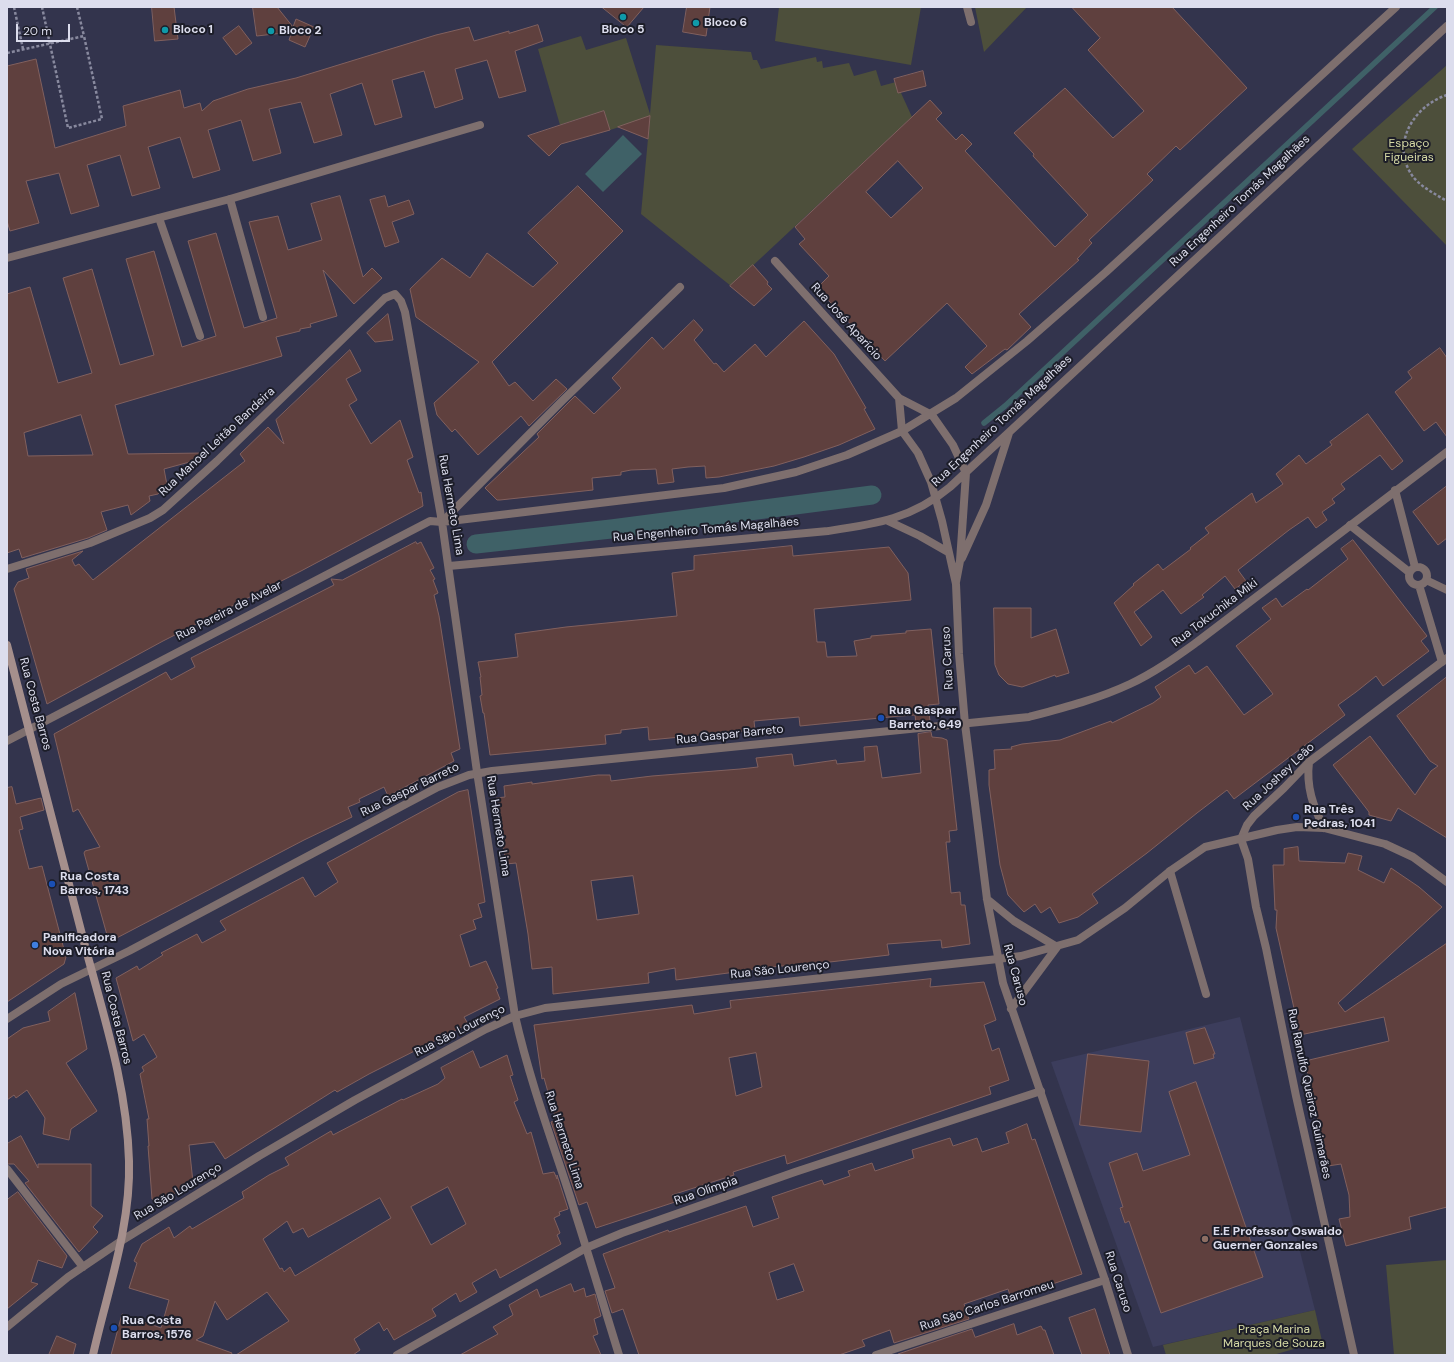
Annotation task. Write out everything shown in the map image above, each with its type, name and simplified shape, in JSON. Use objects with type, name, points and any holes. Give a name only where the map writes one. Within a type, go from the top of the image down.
[{"type":"main road","name":"Rua Costa Barros","points":[[7,645],[91,969],[109,1029],[125,1116],[129,1162],[126,1210],[93,1355]]},
{"type":"street","points":[[967,7],[971,22]]},
{"type":"street","points":[[442,522],[724,488],[796,472],[847,455],[902,431],[932,415],[956,398],[1027,341],[1106,272],[1396,7]]},
{"type":"street","name":"Rua Engenheiro Tomás Magalhães","points":[[449,566],[828,531],[888,521],[912,512],[936,498],[966,473],[1447,26]]},
{"type":"street","points":[[7,258],[230,199],[480,125]]},
{"type":"street","points":[[230,199],[263,317]]},
{"type":"street","points":[[159,218],[200,336]]},
{"type":"street","name":"Rua José Aparício","points":[[776,261],[899,398],[932,415]]},
{"type":"street","points":[[442,522],[563,400],[680,287]]},
{"type":"street","name":"Rua Hermeto Lima","points":[[392,294],[401,300],[405,312],[442,522],[477,772],[515,1016],[522,1048],[536,1096],[586,1248],[619,1355]]},
{"type":"street","name":"Rua Manoel Leitão Bandeira","points":[[7,569],[90,543],[150,518],[163,510],[217,461],[385,298],[392,294]]},
{"type":"street","points":[[899,398],[902,431]]},
{"type":"street","points":[[932,415],[953,444],[966,473]]},
{"type":"street","name":"Rua Caruso","points":[[902,431],[923,463],[931,482],[956,584],[959,654],[965,724],[987,899],[998,959],[1011,1009],[1105,1280],[1128,1355]]},
{"type":"street","points":[[960,561],[983,512],[1010,431]]},
{"type":"street","name":"Rua Tokuchika Miki","points":[[965,724],[1029,717],[1074,705],[1131,684],[1159,669],[1197,642],[1395,490],[1447,452]]},
{"type":"street","name":"Rua Caruso","points":[[956,584],[960,561],[966,473]]},
{"type":"street","points":[[1395,490],[1412,570],[1411,581],[1419,585],[1444,660]]},
{"type":"street","name":"Rua Pereira de Avelar","points":[[7,741],[29,728],[430,521],[442,522]]},
{"type":"street","points":[[888,521],[920,536],[948,552]]},
{"type":"street","points":[[1350,525],[1412,570]]},
{"type":"street","points":[[1412,570],[1421,567],[1425,570],[1426,580]]},
{"type":"street","points":[[1419,585],[1426,580]]},
{"type":"street","points":[[1426,580],[1447,590]]},
{"type":"street","name":"Rua Joshey Leão","points":[[1241,839],[1247,825],[1254,816],[1309,762],[1444,660]]},
{"type":"street","name":"Rua Gaspar Barreto","points":[[7,1019],[61,984],[438,787],[477,772],[965,724]]},
{"type":"street","points":[[1309,762],[1307,777],[1309,791],[1316,814],[1324,828]]},
{"type":"street","points":[[998,959],[1021,956],[1078,940],[1125,908],[1170,871],[1205,847],[1284,829],[1324,828],[1385,844],[1443,874],[1447,882]]},
{"type":"street","name":"Rua Ranulfo Queiroz Guimarães","points":[[1241,839],[1248,859],[1296,1096],[1354,1355]]},
{"type":"street","points":[[1170,871],[1206,994]]},
{"type":"street","points":[[987,899],[1014,921],[1057,947]]},
{"type":"street","points":[[1011,1009],[1057,947]]},
{"type":"street","name":"Rua São Lourenço","points":[[7,1327],[83,1267],[120,1241],[355,1100],[486,1029],[515,1016],[545,1008],[998,959]]},
{"type":"street","name":"Rua Olímpia","points":[[397,1355],[586,1248],[622,1233],[795,1172],[1041,1092]]},
{"type":"street","points":[[7,1169],[83,1267]]},
{"type":"street","name":"Rua São Carlos Barromeu","points":[[876,1355],[1105,1280]]},
{"type":"path","points":[[14,7],[23,49]]},
{"type":"path","points":[[42,7],[68,128],[102,119],[77,7]]},
{"type":"path","points":[[7,53],[84,36]]},
{"type":"path","points":[[1447,95],[1436,99],[1418,114],[1411,122],[1404,143],[1408,168],[1414,177],[1421,186],[1447,201]]},
{"type":"shaded area","points":[[623,135],[642,154],[603,192],[585,174]]},
{"type":"shaded area","name":"E.E Professor Oswaldo Guerner Gonzales","points":[[1240,1017],[1315,1310],[1153,1347],[1051,1062]]},
{"type":"green space","points":[[779,7],[921,7],[911,65],[775,41]]},
{"type":"green space","points":[[975,7],[1027,7],[984,52]]},
{"type":"green space","points":[[581,36],[586,50],[626,38],[650,114],[656,45],[751,52],[753,60],[757,60],[761,69],[816,57],[817,62],[822,61],[823,68],[849,63],[854,76],[876,70],[881,86],[896,82],[912,117],[731,286],[641,214],[650,117],[610,130],[604,111],[560,125],[538,49]]},
{"type":"green space","name":"Espaço Figueiras","points":[[1447,65],[1447,246],[1352,149]]},
{"type":"green space","points":[[1447,1260],[1447,1355],[1394,1355],[1386,1265]]},
{"type":"green space","name":"Praça Marina Marques de Souza","points":[[1315,1310],[1322,1341],[1273,1355],[1166,1355],[1163,1345]]},
{"type":"building","name":"Bloco 1","points":[[152,7],[174,7],[178,39],[155,41]]},
{"type":"building","points":[[253,7],[277,7],[293,27],[296,19],[314,27],[305,47],[289,40],[292,32],[257,36]]},
{"type":"building","name":"Bloco 5","points":[[602,7],[644,7],[627,27]]},
{"type":"building","name":"Bloco 6","points":[[687,7],[710,7],[706,36],[683,32]]},
{"type":"building","points":[[1072,7],[1172,7],[1247,88],[1180,150],[1176,146],[1147,174],[1153,180],[1089,240],[1092,243],[1077,259],[1079,260],[1019,314],[1031,327],[1007,350],[1005,349],[972,374],[965,367],[987,346],[947,303],[885,361],[817,288],[829,276],[799,244],[805,239],[795,227],[930,100],[942,113],[936,119],[956,140],[962,134],[972,144],[965,151],[1055,247],[1088,215],[1033,156],[1034,154],[1014,133],[1065,88],[1113,138],[1144,111],[1088,50],[1100,38]],"holes":[[[898,161],[923,188],[891,218],[866,192]]]},
{"type":"building","points":[[538,25],[543,41],[515,51],[526,91],[499,98],[487,60],[455,69],[463,99],[435,108],[424,71],[392,80],[402,117],[375,125],[362,83],[330,94],[342,135],[314,143],[301,102],[269,109],[281,153],[253,161],[241,120],[208,130],[220,170],[193,178],[180,137],[148,147],[160,188],[132,196],[120,155],[87,165],[99,206],[71,214],[59,173],[26,181],[39,223],[10,231],[7,221],[7,66],[36,59],[55,148],[126,126],[123,106],[180,90],[184,108],[200,103],[202,111],[213,101],[248,89],[296,78],[436,35],[469,27],[474,41],[509,31],[509,33]]},
{"type":"building","points":[[239,26],[252,43],[236,55],[223,38]]},
{"type":"building","points":[[923,71],[926,86],[898,93],[894,79]]},
{"type":"building","points":[[604,111],[610,130],[561,144],[549,156],[528,136]]},
{"type":"building","points":[[650,116],[648,139],[618,127]]},
{"type":"building","points":[[578,186],[623,231],[492,362],[509,386],[515,382],[533,401],[556,379],[567,389],[529,426],[521,416],[478,455],[455,429],[452,432],[437,415],[434,403],[479,362],[416,317],[410,289],[442,258],[470,278],[487,253],[533,287],[558,263],[528,233]]},
{"type":"building","points":[[340,196],[363,277],[372,268],[382,278],[354,304],[323,270],[337,316],[310,324],[311,327],[300,329],[300,331],[276,337],[282,356],[115,405],[128,454],[204,453],[204,458],[164,469],[167,485],[158,494],[149,496],[150,501],[131,515],[128,505],[101,512],[107,530],[88,538],[22,558],[19,549],[7,553],[7,294],[30,287],[58,383],[92,373],[63,278],[92,269],[120,365],[154,355],[126,259],[154,251],[182,347],[216,336],[188,241],[216,233],[244,328],[277,318],[249,222],[278,216],[288,250],[322,240],[311,204]],"holes":[[[81,415],[93,455],[28,456],[24,433]]]},
{"type":"building","points":[[385,196],[388,207],[409,200],[414,214],[392,222],[399,242],[385,247],[370,200]]},
{"type":"building","points":[[753,265],[768,282],[767,284],[772,289],[754,306],[730,286]]},
{"type":"building","points":[[388,314],[393,340],[375,342],[367,333]]},
{"type":"building","points":[[694,320],[703,330],[694,340],[714,364],[716,363],[724,372],[755,344],[766,357],[804,321],[834,354],[866,408],[864,409],[875,429],[839,445],[804,457],[774,466],[719,477],[706,478],[705,466],[688,467],[672,469],[674,482],[658,484],[656,469],[631,470],[621,472],[621,475],[592,478],[593,490],[500,500],[497,500],[485,488],[539,437],[537,434],[575,396],[594,414],[621,388],[612,378],[652,337],[663,349]]},
{"type":"building","points":[[1440,348],[1447,358],[1447,437],[1436,422],[1424,431],[1395,392],[1412,378],[1408,372]]},
{"type":"building","points":[[350,350],[361,371],[346,379],[357,400],[349,405],[371,444],[400,420],[413,457],[407,460],[419,493],[421,492],[423,506],[301,571],[163,641],[47,704],[14,589],[18,582],[29,578],[26,569],[83,551],[72,560],[75,566],[79,564],[93,580],[245,461],[240,454],[268,427],[284,444],[276,420]]},
{"type":"building","points":[[1368,414],[1403,461],[1392,470],[1380,455],[1341,484],[1345,489],[1332,499],[1335,503],[1322,512],[1327,520],[1316,528],[1308,517],[1289,530],[1238,570],[1246,581],[1235,589],[1225,576],[1202,595],[1204,597],[1181,614],[1163,590],[1134,612],[1152,637],[1141,646],[1114,603],[1134,585],[1133,584],[1158,564],[1163,570],[1191,549],[1190,548],[1209,533],[1205,528],[1252,493],[1256,503],[1283,484],[1276,474],[1299,455],[1306,464],[1332,445],[1330,442]]},
{"type":"building","points":[[1447,486],[1447,538],[1438,545],[1413,512]]},
{"type":"building","points":[[1353,540],[1427,636],[1421,641],[1429,651],[1383,686],[1376,676],[1338,705],[1345,715],[1234,799],[1227,790],[1092,894],[1098,903],[1078,917],[1059,923],[1050,907],[1041,913],[1035,904],[1024,912],[1008,895],[1000,865],[989,785],[989,770],[995,769],[994,750],[1012,749],[1011,747],[1022,744],[1060,740],[1111,721],[1112,723],[1153,703],[1161,697],[1155,687],[1189,665],[1195,674],[1207,666],[1244,715],[1273,694],[1236,646],[1271,619],[1262,608],[1276,598],[1282,607],[1307,589],[1308,590],[1348,559],[1341,549]]},
{"type":"building","points":[[416,542],[417,544],[421,542],[434,568],[430,570],[435,579],[433,580],[438,593],[434,595],[439,616],[460,749],[451,753],[454,761],[388,796],[384,787],[359,799],[360,802],[348,807],[352,817],[304,840],[109,942],[84,853],[85,851],[100,847],[78,809],[73,812],[54,734],[166,672],[171,680],[195,667],[191,658],[334,585],[331,579],[342,580]]},
{"type":"building","points":[[792,546],[793,556],[889,547],[908,573],[911,600],[814,609],[817,642],[825,642],[827,657],[857,656],[854,641],[871,638],[871,636],[931,629],[939,704],[928,705],[930,721],[916,723],[915,715],[800,726],[799,717],[754,721],[755,730],[649,740],[648,727],[621,730],[621,733],[605,735],[606,744],[490,755],[480,696],[482,695],[481,677],[478,662],[518,657],[515,634],[566,627],[677,616],[672,573],[694,570],[694,556]]},
{"type":"building","points":[[994,608],[1031,608],[1031,638],[1056,629],[1069,673],[1056,677],[1055,675],[1022,687],[1008,684],[999,675],[995,665]]},
{"type":"building","points":[[1447,677],[1447,838],[1398,808],[1391,821],[1369,815],[1369,812],[1333,765],[1370,736],[1415,795],[1431,771],[1438,766],[1430,761],[1397,716]]},
{"type":"building","points":[[931,732],[932,737],[947,740],[957,830],[949,831],[950,842],[946,842],[951,893],[960,892],[961,905],[965,905],[970,944],[942,948],[941,940],[887,944],[889,955],[796,966],[780,966],[676,980],[675,968],[648,973],[649,983],[553,994],[552,967],[532,969],[528,934],[516,863],[506,864],[496,798],[505,797],[504,786],[532,782],[532,784],[598,775],[610,775],[611,781],[758,767],[756,758],[792,754],[794,766],[836,760],[837,764],[865,761],[864,747],[877,746],[882,778],[921,773],[918,734]],"holes":[[[633,876],[639,914],[597,920],[591,881]]]},
{"type":"building","points":[[12,787],[16,804],[41,798],[44,810],[20,817],[23,829],[19,830],[29,869],[42,866],[66,957],[64,964],[7,1002],[7,788]]},
{"type":"building","points":[[468,790],[485,902],[478,904],[482,917],[473,920],[476,929],[460,935],[470,967],[486,961],[498,988],[496,989],[500,999],[464,1017],[468,1024],[369,1074],[337,1092],[335,1090],[225,1159],[214,1142],[189,1145],[193,1182],[160,1203],[152,1199],[148,1146],[147,1119],[149,1119],[140,1074],[144,1071],[142,1067],[157,1057],[144,1034],[133,1041],[116,978],[137,966],[139,970],[163,955],[161,953],[197,934],[202,943],[226,930],[220,921],[303,877],[315,897],[338,882],[327,863],[458,792]]},
{"type":"building","points":[[1298,847],[1299,861],[1345,863],[1348,853],[1362,856],[1358,870],[1384,883],[1391,868],[1419,887],[1442,907],[1338,1003],[1345,1012],[1447,943],[1447,1207],[1409,1217],[1411,1229],[1346,1246],[1339,1219],[1350,1217],[1349,1195],[1341,1164],[1328,1166],[1305,1061],[1389,1041],[1384,1017],[1300,1035],[1276,928],[1277,910],[1275,910],[1273,865],[1284,865],[1284,849]]},
{"type":"building","points":[[931,979],[930,987],[984,982],[996,1020],[984,1025],[992,1051],[999,1048],[1009,1080],[989,1087],[991,1094],[787,1164],[785,1155],[733,1172],[734,1175],[672,1195],[675,1202],[596,1228],[587,1202],[579,1205],[551,1122],[556,1120],[544,1078],[542,1079],[534,1025],[692,1005],[694,1014],[731,1008],[730,1001]],"holes":[[[756,1053],[762,1087],[736,1096],[729,1058]]]},
{"type":"building","points":[[75,993],[87,1049],[66,1063],[97,1111],[71,1129],[69,1140],[43,1134],[45,1118],[27,1090],[16,1098],[14,1095],[7,1100],[7,1039],[23,1028],[50,1021],[48,1012]]},
{"type":"building","points":[[1205,1028],[1215,1054],[1213,1054],[1214,1058],[1194,1064],[1186,1033]]},
{"type":"building","points":[[473,1051],[480,1068],[507,1055],[513,1075],[510,1076],[518,1100],[514,1102],[527,1134],[531,1132],[543,1174],[554,1172],[557,1179],[557,1175],[568,1209],[559,1212],[560,1215],[554,1218],[560,1233],[557,1235],[561,1244],[500,1278],[496,1269],[472,1283],[477,1292],[460,1302],[456,1293],[432,1309],[436,1316],[394,1340],[387,1328],[384,1331],[379,1322],[354,1339],[360,1350],[353,1355],[236,1355],[289,1321],[267,1292],[227,1320],[215,1301],[203,1336],[196,1340],[232,1353],[231,1355],[111,1355],[122,1314],[161,1328],[169,1300],[129,1288],[137,1263],[134,1261],[142,1244],[169,1227],[174,1238],[190,1226],[192,1229],[244,1198],[242,1192],[269,1175],[289,1165],[285,1158],[331,1131],[333,1135],[402,1099],[403,1100],[438,1084],[445,1078],[441,1068]],"holes":[[[448,1187],[466,1224],[431,1245],[411,1207]],[[380,1198],[391,1218],[295,1276],[290,1267],[284,1272],[282,1268],[280,1269],[263,1239],[287,1221],[293,1233],[303,1228],[308,1237]]]},
{"type":"building","points":[[1088,1054],[1149,1061],[1141,1132],[1080,1125]]},
{"type":"building","points":[[1196,1082],[1263,1277],[1161,1313],[1129,1221],[1125,1223],[1120,1208],[1123,1207],[1109,1163],[1137,1153],[1143,1171],[1190,1155],[1169,1092]]},
{"type":"building","points":[[1027,1124],[1032,1140],[1035,1139],[1082,1274],[1011,1298],[1008,1289],[964,1304],[969,1319],[894,1343],[890,1330],[862,1340],[865,1346],[839,1355],[639,1355],[623,1309],[612,1313],[605,1291],[615,1288],[603,1254],[668,1230],[669,1232],[746,1206],[753,1227],[779,1218],[772,1197],[822,1180],[824,1185],[850,1176],[848,1171],[872,1163],[875,1171],[914,1158],[912,1150],[950,1138],[953,1146],[977,1138],[982,1152],[1009,1143],[1006,1133]],"holes":[[[794,1264],[804,1291],[777,1300],[769,1273]]]},
{"type":"building","points":[[21,1136],[38,1168],[38,1164],[91,1164],[91,1206],[103,1216],[93,1227],[98,1232],[79,1252],[25,1183],[29,1181],[14,1164],[7,1164],[7,1144]]},
{"type":"building","points":[[18,1192],[67,1256],[62,1268],[38,1260],[31,1282],[38,1284],[7,1309],[7,1200]]},
{"type":"building","points":[[571,1284],[574,1292],[584,1288],[586,1297],[595,1294],[601,1316],[594,1319],[598,1334],[593,1336],[601,1355],[460,1355],[498,1334],[493,1327],[513,1315],[509,1305],[537,1289],[540,1297]]},
{"type":"building","points":[[1095,1309],[1110,1355],[1082,1355],[1069,1318]]},
{"type":"building","points":[[1014,1324],[1017,1335],[1041,1326],[1043,1330],[1045,1330],[1054,1355],[898,1355],[972,1329],[975,1337]]},
{"type":"building","points":[[57,1336],[76,1344],[73,1355],[49,1355]]},
{"type":"waterway","points":[[984,423],[1005,406],[1435,7]]},
{"type":"waterway","points":[[476,544],[611,529],[872,495]]},
{"type":"place","name":"Bloco 5","points":[[623,17]]},
{"type":"place","name":"Bloco 6","points":[[696,23]]},
{"type":"place","name":"Bloco 1","points":[[165,30]]},
{"type":"place","name":"Bloco 2","points":[[271,31]]},
{"type":"place","name":"Rua Gaspar Barreto, 649","points":[[881,718]]},
{"type":"place","name":"Rua Três Pedras, 1041","points":[[1296,817]]},
{"type":"place","name":"Rua Costa Barros, 1743","points":[[52,884]]},
{"type":"place","name":"Panificadora Nova Vitória","points":[[35,945]]},
{"type":"place","name":"E.E Professor Oswaldo Guerner Gonzales","points":[[1205,1239]]},
{"type":"place","name":"Rua Costa Barros, 1576","points":[[114,1328]]}]
